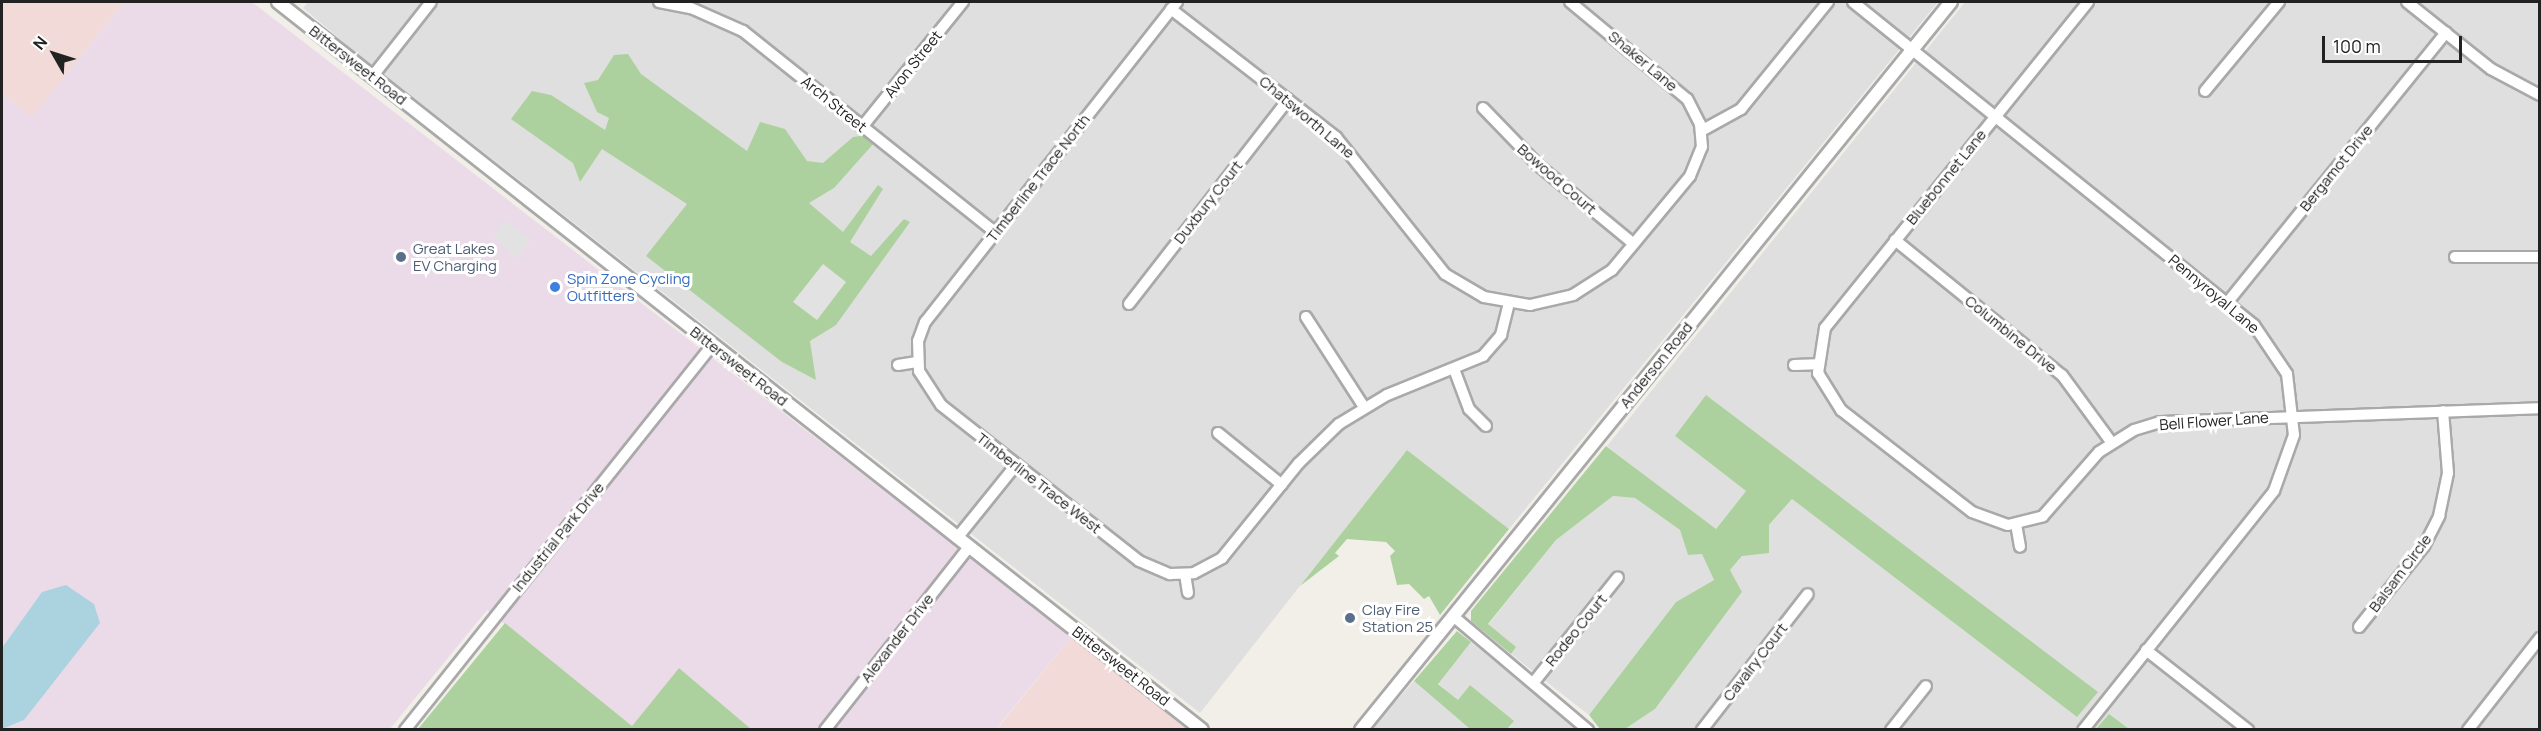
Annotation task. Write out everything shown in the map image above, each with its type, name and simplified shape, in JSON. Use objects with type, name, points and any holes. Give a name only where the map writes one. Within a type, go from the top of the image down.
[{"type":"street","name":"Bittersweet Road","points":[[278,2],[1202,729]]},
{"type":"street","points":[[372,77],[431,2]]},
{"type":"street","name":"Arch Street","points":[[659,2],[701,12],[742,31],[995,232]]},
{"type":"street","name":"Avon Street","points":[[862,127],[963,2]]},
{"type":"street","name":"Shaker Lane","points":[[1570,2],[1681,92],[1701,131]]},
{"type":"street","points":[[1701,131],[1741,109],[1828,2]]},
{"type":"street","name":"Pennyroyal Lane","points":[[1852,2],[2227,303],[2276,352],[2296,416],[2291,452],[2274,491],[2084,729]]},
{"type":"street","name":"Anderson Road","points":[[1361,729],[1950,2]]},
{"type":"street","name":"Bluebonnet Lane","points":[[1816,362],[1825,328],[2088,2]]},
{"type":"street","points":[[2205,91],[2279,2]]},
{"type":"street","points":[[2407,2],[2501,76],[2540,95]]},
{"type":"street","name":"Chatsworth Lane","points":[[1174,5],[1354,156],[1445,274],[1477,294],[1509,303],[1548,303],[1573,295],[1603,278],[1690,176],[1699,158],[1701,131]]},
{"type":"street","name":"Timberline Trace North","points":[[918,362],[925,322],[1174,5]]},
{"type":"street","name":"Bergamot Drive","points":[[2227,303],[2446,33]]},
{"type":"street","name":"Duxbury Court","points":[[1129,304],[1288,100]]},
{"type":"street","name":"Bowood Court","points":[[1483,108],[1538,165],[1634,244]]},
{"type":"street","name":"Columbine Drive","points":[[1895,240],[2062,375],[2112,443]]},
{"type":"street","points":[[2455,257],[2540,257]]},
{"type":"street","points":[[1188,592],[1185,574],[1222,558],[1282,485],[1328,434],[1364,407],[1454,369],[1492,347],[1509,303]]},
{"type":"street","points":[[1306,317],[1364,407]]},
{"type":"street","name":"Industrial Park Drive","points":[[405,729],[712,345]]},
{"type":"street","points":[[898,365],[918,362]]},
{"type":"street","name":"Timberline Trace West","points":[[918,362],[934,399],[1016,465],[1146,566],[1185,574]]},
{"type":"street","points":[[1794,365],[1816,362]]},
{"type":"street","name":"Bell Flower Lane","points":[[1816,362],[1826,393],[1841,410],[1972,512],[1990,522],[2016,524],[2050,511],[2112,443],[2160,422],[2540,408]]},
{"type":"street","points":[[1454,369],[1469,409],[1486,426]]},
{"type":"street","name":"Balsam Circle","points":[[2359,627],[2424,546],[2439,516],[2448,473],[2443,411]]},
{"type":"street","points":[[1218,433],[1282,485]]},
{"type":"street","points":[[957,538],[1016,465]]},
{"type":"street","points":[[2016,524],[2020,547]]},
{"type":"street","name":"Alexander Drive","points":[[825,729],[969,547]]},
{"type":"street","name":"Rodeo Court","points":[[1534,682],[1618,577]]},
{"type":"street","name":"Cavalry Court","points":[[1702,729],[1808,594]]},
{"type":"street","points":[[1453,616],[1588,729]]},
{"type":"street","points":[[2468,729],[2540,638]]},
{"type":"street","points":[[2146,650],[2248,729]]},
{"type":"street","points":[[1891,729],[1926,686]]},
{"type":"shaded area","points":[[2,2],[124,2],[32,118],[2,94]]},
{"type":"shaded area","points":[[124,2],[252,2],[1072,636],[996,729],[751,729],[679,668],[632,726],[487,610],[390,729],[2,729],[2,94],[32,117]]},
{"type":"shaded area","points":[[308,2],[1938,2],[1509,529],[1407,450],[1200,713],[353,50],[303,8]]},
{"type":"shaded area","points":[[1965,2],[2539,2],[2539,729],[1625,729],[1655,709],[1742,592],[1730,570],[1792,499],[2077,717],[1707,396],[1675,436],[1746,491],[1715,530],[1607,446]]},
{"type":"shaded area","points":[[505,220],[531,240],[516,259],[493,235]]},
{"type":"shaded area","points":[[823,264],[846,282],[817,320],[793,302]]},
{"type":"shaded area","points":[[1613,496],[1635,498],[1680,530],[1688,555],[1702,553],[1714,580],[1676,602],[1589,715],[1511,654],[1515,648],[1488,625],[1556,540]]},
{"type":"shaded area","points":[[1072,636],[1186,729],[996,730]]},
{"type":"shaded area","points":[[1471,642],[1568,720],[1576,729],[1507,729],[1513,722],[1470,685],[1458,701],[1438,683]]},
{"type":"shaded area","points":[[1414,681],[1470,729],[1370,730]]},
{"type":"green space","points":[[628,54],[641,74],[747,151],[760,122],[785,129],[807,161],[823,163],[853,137],[866,135],[875,142],[834,188],[809,203],[843,232],[878,185],[883,189],[850,242],[871,256],[904,219],[910,222],[836,325],[810,341],[816,380],[782,362],[646,256],[687,204],[602,149],[580,182],[573,163],[511,119],[532,91],[551,95],[605,130],[609,118],[597,112],[584,83],[598,80],[614,55]]},
{"type":"green space","points":[[1706,395],[2098,692],[2077,717],[1792,499],[1769,525],[1769,553],[1742,556],[1730,570],[1742,592],[1655,709],[1625,729],[1600,729],[1589,715],[1676,602],[1714,580],[1702,554],[1688,555],[1680,530],[1635,498],[1613,496],[1556,540],[1488,624],[1516,647],[1511,654],[1471,621],[1471,611],[1606,446],[1716,529],[1746,491],[1675,436]]},
{"type":"green space","points":[[1407,450],[1509,529],[1440,615],[1429,596],[1424,599],[1409,584],[1397,585],[1390,556],[1395,551],[1386,542],[1347,539],[1335,553],[1339,556],[1300,586]]},
{"type":"green space","points":[[505,623],[632,726],[679,668],[751,729],[418,729]]},
{"type":"green space","points":[[1457,631],[1471,642],[1438,684],[1458,700],[1470,685],[1514,721],[1507,729],[1470,729],[1414,681]]},
{"type":"green space","points":[[2109,714],[2129,729],[2096,729]]},
{"type":"water","points":[[66,585],[94,604],[100,623],[24,720],[2,729],[2,648],[42,592]]},
{"type":"place","name":"Great Lakes EV Charging","points":[[401,257]]},
{"type":"place","name":"Spin Zone Cycling Outfitters","points":[[555,287]]},
{"type":"place","name":"Clay Fire Station 25","points":[[1350,618]]}]
